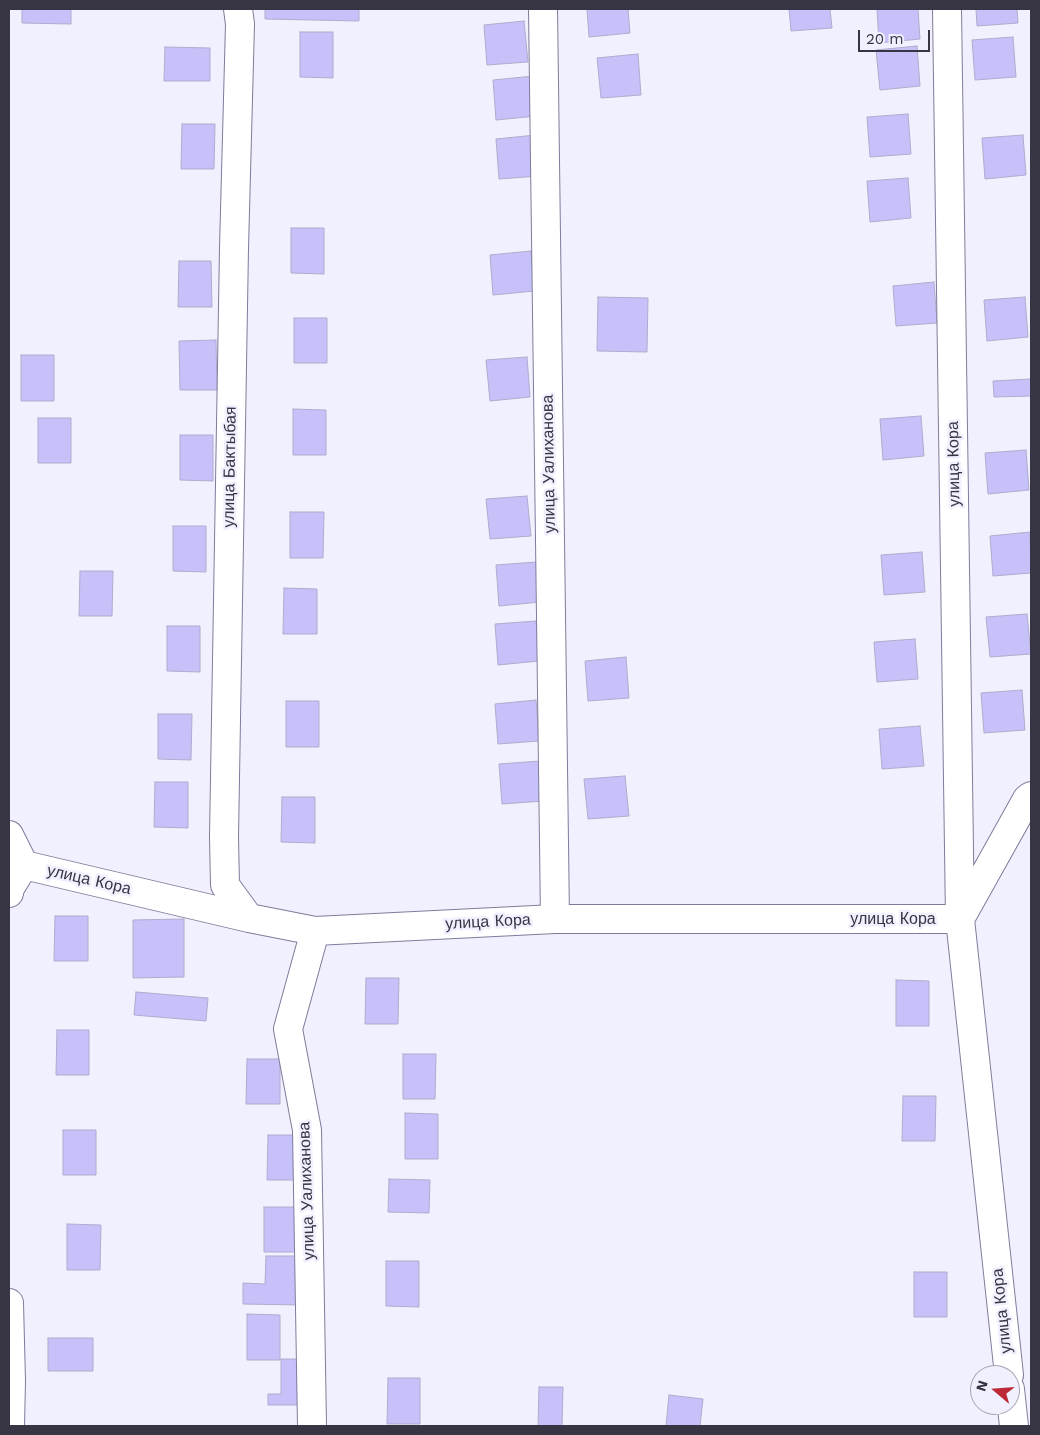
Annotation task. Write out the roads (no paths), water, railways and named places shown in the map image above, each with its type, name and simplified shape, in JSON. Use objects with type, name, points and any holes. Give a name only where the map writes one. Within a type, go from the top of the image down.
[{"type":"street","name":"улица Бактыбая","points":[[238,9],[240,24],[224,837],[225,885],[249,918]]},
{"type":"street","name":"улица Уалиханова","points":[[543,9],[555,919]]},
{"type":"street","name":"улица Кора","points":[[947,9],[960,919],[1008,1365]]},
{"type":"street","points":[[960,919],[1027,798],[1031,796]]},
{"type":"street","points":[[9,835],[24,865],[10,888],[9,894]]},
{"type":"street","name":"улица Кора","points":[[24,865],[249,918],[315,930],[555,919],[960,919]]},
{"type":"street","name":"улица Уалиханова","points":[[312,1426],[307,1130],[288,1029],[315,930]]},
{"type":"street","points":[[9,1302],[10,1426]]}]
